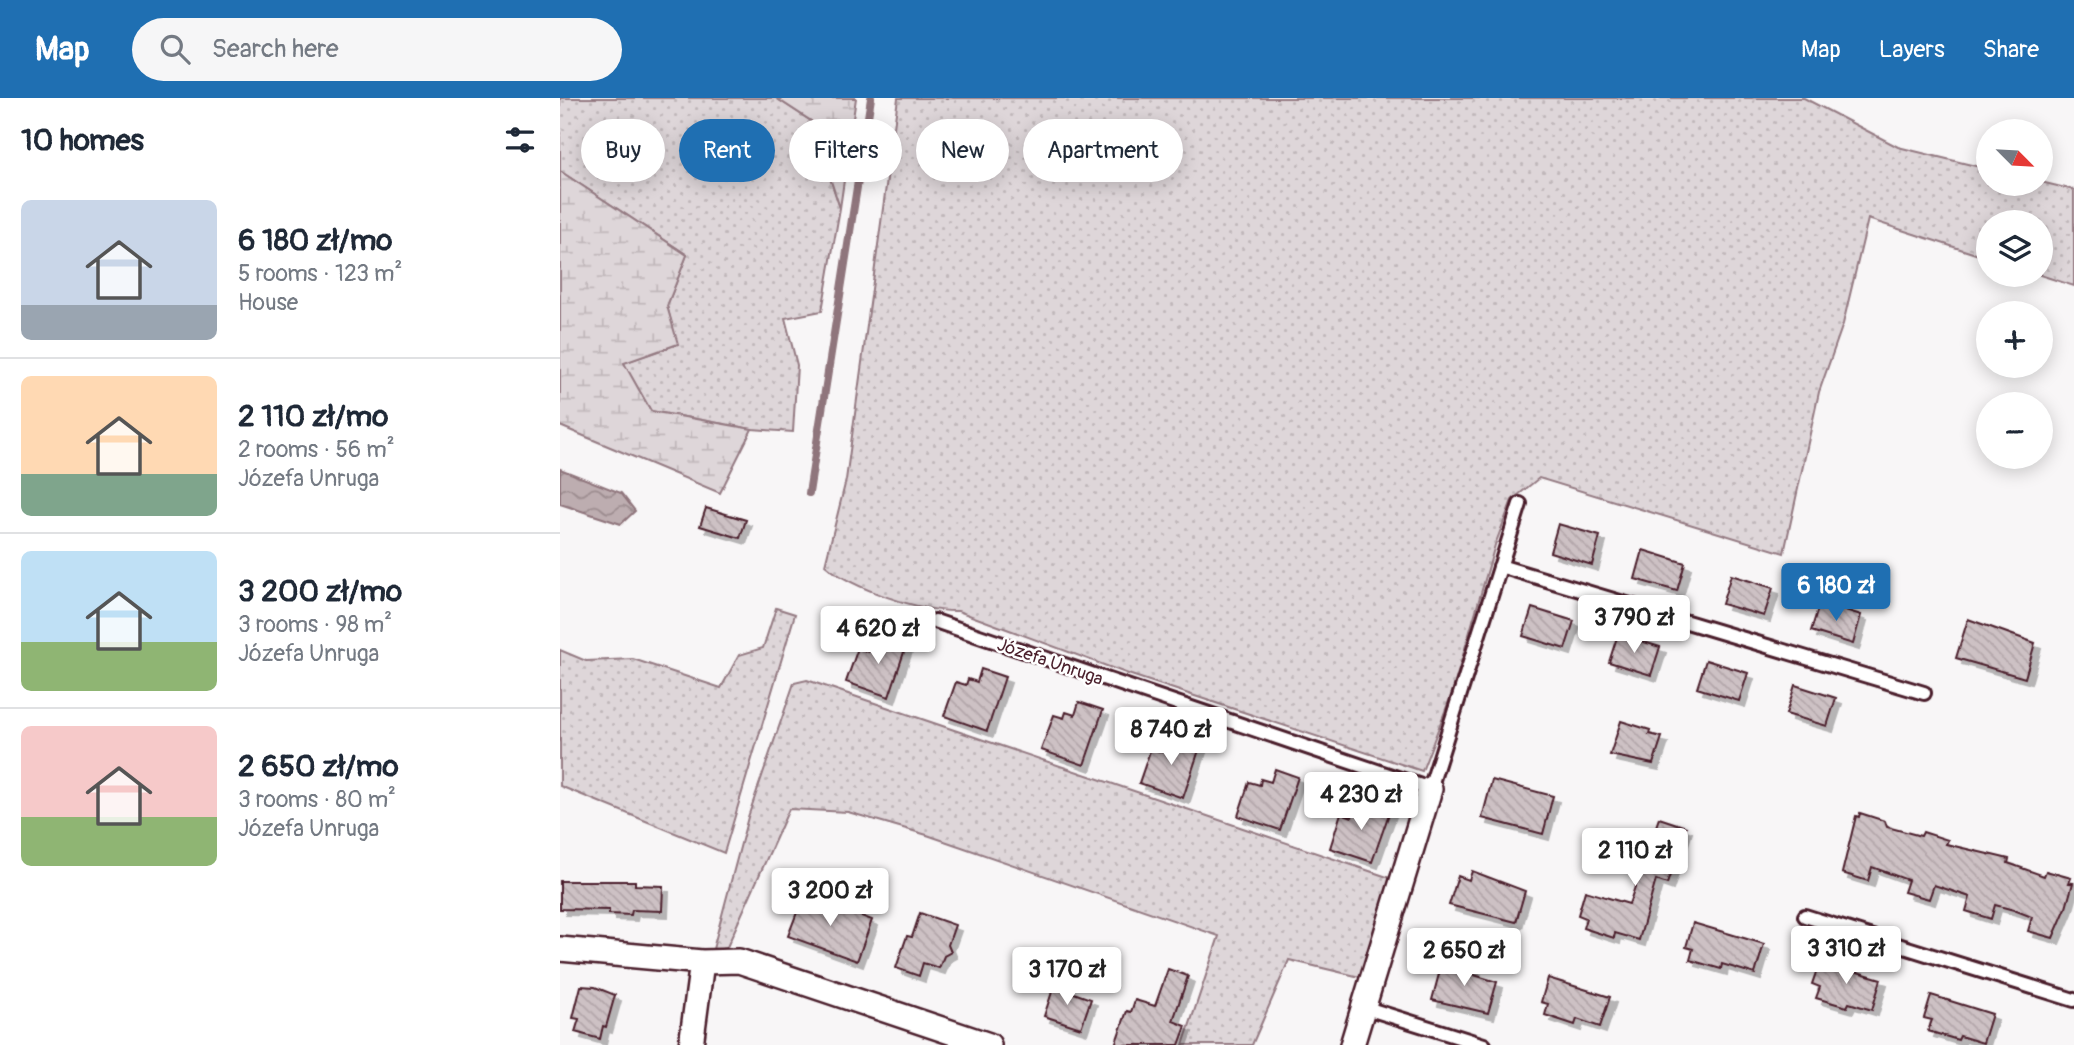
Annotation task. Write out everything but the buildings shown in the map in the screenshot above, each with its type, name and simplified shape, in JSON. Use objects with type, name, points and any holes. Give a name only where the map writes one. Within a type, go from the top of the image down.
[{"type":"street","points":[[1352,1045],[1430,789]]},
{"type":"street","points":[[560,949],[702,962],[739,961],[989,1045]]},
{"type":"street","points":[[691,1045],[702,962]]},
{"type":"lane","points":[[1430,789],[1520,503]]},
{"type":"lane","points":[[1500,566],[1924,693]]},
{"type":"lane","name":"Józefa Unruga","points":[[935,621],[1430,789]]},
{"type":"lane","points":[[1805,916],[2074,1000]]},
{"type":"lane","points":[[1363,1007],[1484,1045]]},
{"type":"green space","points":[[560,98],[776,98],[808,119],[789,119],[789,182],[831,182],[840,208],[822,311],[785,318],[797,365],[793,432],[752,429],[651,411],[623,363],[677,344],[667,306],[687,255],[560,171]]},
{"type":"green space","points":[[776,98],[856,98],[853,119],[808,119]]},
{"type":"green space","points":[[898,98],[1804,98],[1898,147],[1976,166],[1976,196],[2053,196],[2053,185],[2074,190],[2074,286],[2053,279],[2053,210],[1976,210],[1976,254],[1868,219],[1843,324],[1819,392],[1784,553],[1539,478],[1512,500],[1495,545],[1452,693],[1422,771],[1131,675],[958,611],[926,608],[888,597],[852,582],[825,565],[846,480],[887,182],[902,182],[902,119],[895,119]]},
{"type":"green space","points":[[560,171],[687,255],[667,306],[678,344],[624,363],[651,411],[752,429],[720,493],[560,426]]},
{"type":"green space","points":[[831,182],[844,182],[840,208]]},
{"type":"green space","points":[[776,608],[795,614],[724,853],[560,786],[560,650],[586,661],[633,659],[721,688],[739,655],[763,648]]},
{"type":"green space","points":[[807,680],[1393,879],[1360,977],[1289,960],[1252,1045],[1183,1045],[1219,936],[927,835],[848,812],[789,809],[723,956],[713,949],[748,817],[794,683]]},
{"type":"water","points":[[560,469],[621,493],[635,511],[621,524],[560,504]]},
{"type":"waterway","points":[[809,493],[871,98]]}]
